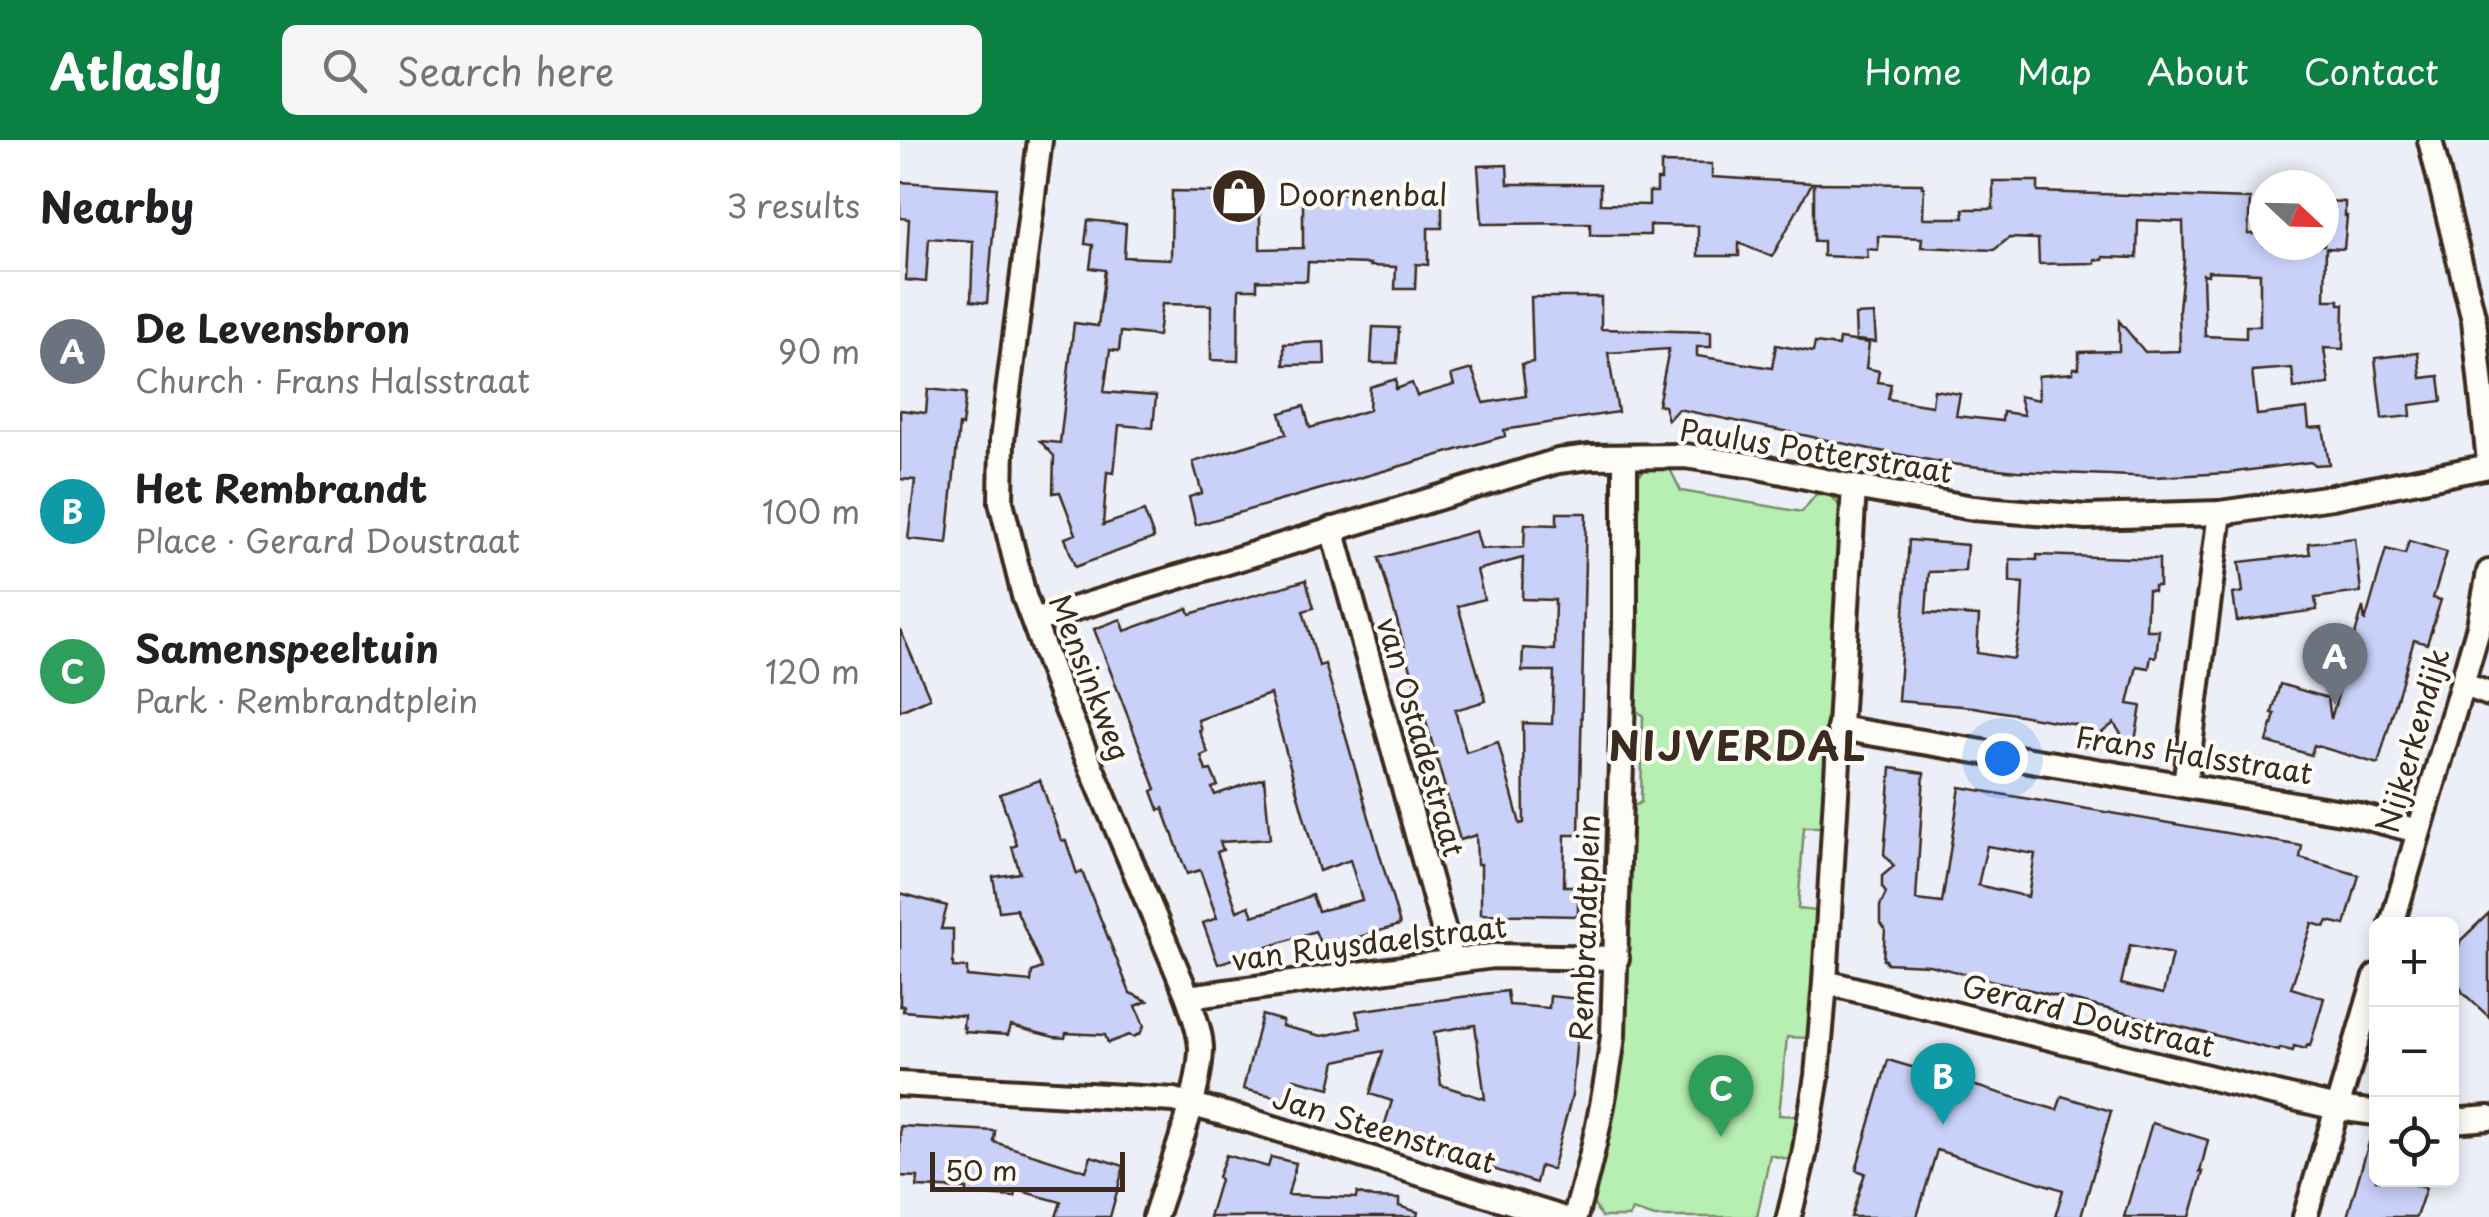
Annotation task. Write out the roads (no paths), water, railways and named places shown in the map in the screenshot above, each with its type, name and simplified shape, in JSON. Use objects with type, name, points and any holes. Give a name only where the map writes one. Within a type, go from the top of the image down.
[{"type":"street","name":"Mensinkweg","points":[[1040,140],[1002,440],[1001,502],[1012,552],[1060,692],[1188,997],[1201,1047],[1191,1103],[1156,1217]]},
{"type":"street","points":[[2430,140],[2474,320],[2489,464]]},
{"type":"street","name":"Paulus Potterstraat","points":[[1034,621],[1558,461],[1590,457],[1686,456],[1974,508],[2138,516],[2220,513],[2332,497],[2489,464]]},
{"type":"street","name":"Rembrandtplein","points":[[1574,1217],[1592,1162],[1614,1036],[1626,624],[1625,457]]},
{"type":"street","points":[[1789,1217],[1817,1076],[1854,488]]},
{"type":"street","points":[[2184,785],[2220,513]]},
{"type":"street","name":"van Ostadestraat","points":[[1332,529],[1452,960]]},
{"type":"street","name":"Nijkerkendijk","points":[[2394,917],[2486,600],[2489,572]]},
{"type":"street","points":[[2462,684],[2489,694]]},
{"type":"street","name":"Frans Halsstraat","points":[[1840,728],[2354,814],[2418,831]]},
{"type":"street","name":"van Ruysdaelstraat","points":[[1188,997],[1492,956],[1617,958]]},
{"type":"street","name":"Gerard Doustraat","points":[[1824,982],[2337,1108],[2369,1112]]},
{"type":"street","points":[[2305,1217],[2369,1000]]},
{"type":"street","name":"Jan Steenstraat","points":[[900,1084],[1131,1096],[1191,1103],[1559,1217]]},
{"type":"street","points":[[2459,1120],[2489,1118]]},
{"type":"place","name":"Doornenbal","points":[[1239,196]]},
{"type":"place","name":"De Levensbron","points":[[2335,705]]},
{"type":"place","name":"Het Rembrandt","points":[[1943,1125]]},
{"type":"place","name":"Samenspeeltuin","points":[[1721,1137]]},
{"type":"district","name":"NIJVERDAL","points":[[1738,747]]}]
